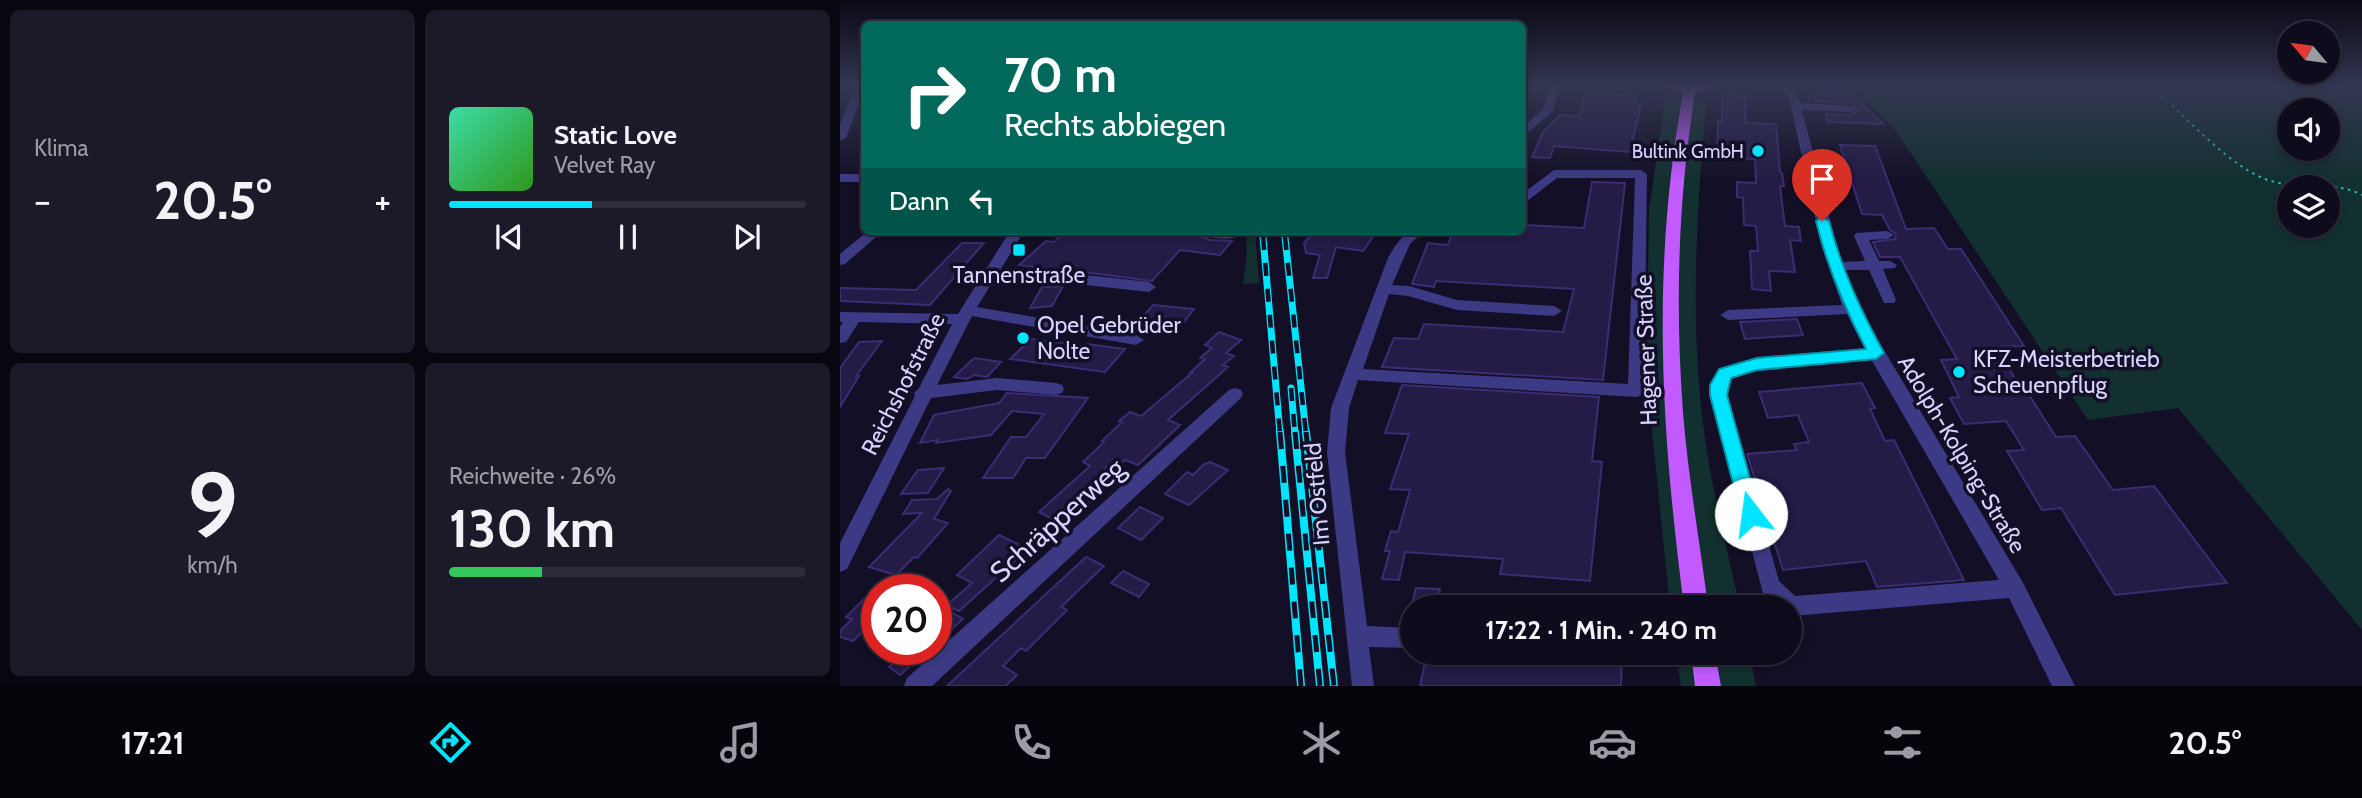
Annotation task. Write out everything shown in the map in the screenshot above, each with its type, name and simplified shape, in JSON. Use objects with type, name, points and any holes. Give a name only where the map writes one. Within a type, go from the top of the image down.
[{"type":"main road","name":"Hagener Straße","points":[[1678,118],[1669,294],[1673,386],[1695,595]]},
{"type":"main road","points":[[1705,665],[1708,686]]},
{"type":"street","points":[[840,138],[848,118]]},
{"type":"street","points":[[1526,131],[1540,118]]},
{"type":"street","name":"Adolph-Kolping-Straße","points":[[1799,118],[1835,266],[1852,309],[2014,589],[2064,686]]},
{"type":"street","points":[[1352,374],[1636,391],[1641,174],[1554,174],[1526,198]]},
{"type":"street","points":[[840,178],[861,178]]},
{"type":"street","points":[[840,261],[871,235]]},
{"type":"street","name":"Reichshofstraße","points":[[840,563],[922,393],[964,314],[1014,235]]},
{"type":"street","name":"Im Ostfeld","points":[[1363,686],[1336,445],[1340,408],[1399,248],[1413,235]]},
{"type":"street","points":[[1888,235],[1861,236],[1889,300]]},
{"type":"street","points":[[1835,266],[1890,265]]},
{"type":"street","points":[[984,282],[1068,278],[1149,288]]},
{"type":"street","points":[[1383,289],[1409,291],[1457,305],[1554,311]]},
{"type":"street","points":[[1728,315],[1852,309]]},
{"type":"street","points":[[840,338],[847,318],[964,314],[1136,340]]},
{"type":"street","points":[[1876,353],[1741,366],[1724,374],[1721,379],[1719,395],[1770,586],[1791,606],[2014,589]]},
{"type":"street","points":[[922,393],[997,384],[1056,389]]},
{"type":"street","name":"Schräpperweg","points":[[915,686],[1235,394]]},
{"type":"street","points":[[1356,636],[1400,638]]},
{"type":"path","points":[[2189,118],[2254,175],[2295,186],[2345,188],[2362,195]]},
{"type":"green space","points":[[1662,118],[1705,118],[1697,232],[1697,360],[1709,465],[1737,595],[1669,595],[1650,411],[1647,348],[1649,211]]},
{"type":"green space","points":[[1884,118],[2277,118],[2277,161],[2340,161],[2340,118],[2362,118],[2362,630],[2178,408],[2088,420],[1896,131]]},
{"type":"green space","points":[[1246,235],[1255,235],[1259,283],[1243,284]]},
{"type":"green space","points":[[1678,665],[1752,665],[1756,686],[1681,686]]},
{"type":"building","points":[[1557,118],[1638,118],[1630,152],[1554,146],[1550,158],[1532,157],[1543,132]]},
{"type":"building","points":[[1722,118],[1745,118],[1745,123],[1776,124],[1780,172],[1784,186],[1780,186],[1785,226],[1799,227],[1801,241],[1790,240],[1795,272],[1769,271],[1771,291],[1752,289],[1750,251],[1758,251],[1756,226],[1744,225],[1743,198],[1737,197],[1737,182],[1756,183],[1755,159],[1717,158],[1718,121],[1722,122]]},
{"type":"building","points":[[1827,118],[1877,118],[1883,124],[1828,122]]},
{"type":"building","points":[[1840,145],[1875,146],[1906,229],[1934,228],[1948,249],[1961,249],[2024,346],[1997,347],[2023,393],[2028,393],[2056,437],[2075,436],[2113,490],[2154,486],[2227,583],[2115,595],[2061,508],[2042,510],[2007,451],[2024,450],[2006,421],[1964,424],[1950,398],[1959,397],[1941,360],[1957,359],[1900,257],[1880,257],[1873,242],[1895,239],[1896,234],[1890,230],[1882,215],[1862,214]]},
{"type":"building","points":[[1592,182],[1625,183],[1603,380],[1382,367],[1394,338],[1418,339],[1424,324],[1563,332],[1574,289],[1436,281],[1434,287],[1412,284],[1428,243],[1448,245],[1452,235],[1526,235],[1526,225],[1584,228]]},
{"type":"building","points":[[1062,235],[1198,235],[1210,240],[1232,241],[1220,255],[1180,250],[1152,281],[1068,270],[1051,271],[1052,269],[1019,265],[1046,241],[1054,242]]},
{"type":"building","points":[[1311,235],[1374,235],[1363,251],[1336,247],[1327,278],[1313,278],[1320,255],[1306,253],[1304,243]]},
{"type":"building","points":[[962,243],[984,243],[930,305],[840,301],[840,288],[916,290]]},
{"type":"building","points":[[1063,286],[1052,306],[1030,308],[1042,287]]},
{"type":"building","points":[[1153,305],[1194,309],[1179,328],[1137,323]]},
{"type":"building","points":[[1797,319],[1803,335],[1745,339],[1740,322]]},
{"type":"building","points":[[1219,332],[1241,340],[1226,353],[1234,356],[1223,365],[1228,367],[1168,420],[1180,425],[1138,465],[1125,460],[1113,470],[1106,467],[1096,486],[1103,489],[1064,525],[1039,512],[1090,466],[1083,462],[1122,422],[1119,421],[1130,412],[1141,416],[1192,373],[1205,359],[1200,358],[1212,348],[1205,345]]},
{"type":"building","points":[[1031,339],[1125,349],[1105,372],[1010,359]]},
{"type":"building","points":[[882,341],[856,376],[859,376],[840,407],[840,368],[859,342]]},
{"type":"building","points":[[974,358],[1001,362],[987,377],[954,377]]},
{"type":"building","points":[[1862,383],[1875,408],[1870,409],[1885,441],[1894,440],[1964,580],[1877,587],[1866,561],[1783,570],[1747,454],[1797,450],[1794,444],[1809,442],[1798,415],[1768,418],[1759,392]]},
{"type":"building","points":[[1402,385],[1599,397],[1592,461],[1602,462],[1590,581],[1500,574],[1503,559],[1405,552],[1399,580],[1382,579],[1390,551],[1385,551],[1391,531],[1398,532],[1410,490],[1390,489],[1409,434],[1385,433]]},
{"type":"building","points":[[1007,393],[1088,398],[1045,458],[1026,458],[1013,478],[983,478],[1011,437],[1026,437],[1044,414],[1012,411],[991,435],[920,443],[934,415],[999,403]]},
{"type":"building","points":[[1210,462],[1228,470],[1189,505],[1165,494],[1187,472],[1193,475]]},
{"type":"building","points":[[944,468],[928,493],[901,494],[918,470]]},
{"type":"building","points":[[948,489],[951,491],[934,519],[948,523],[917,558],[914,557],[897,574],[869,567],[922,513],[903,514],[912,500],[937,499]]},
{"type":"building","points":[[1140,507],[1163,518],[1141,540],[1118,528]]},
{"type":"building","points":[[999,535],[1028,549],[959,611],[952,608],[952,601],[972,583],[957,575]]},
{"type":"building","points":[[1086,557],[1104,566],[1061,607],[1067,610],[1026,651],[1021,648],[1003,666],[1017,675],[1005,686],[947,686]]},
{"type":"building","points":[[1123,571],[1149,584],[1139,597],[1111,583]]},
{"type":"building","points":[[1416,588],[1440,589],[1439,595],[1414,595]]},
{"type":"building","points":[[861,602],[861,633],[853,641],[840,637],[840,631],[852,619],[846,617]]},
{"type":"building","points":[[952,613],[963,619],[952,629]]},
{"type":"building","points":[[891,665],[911,665],[900,675],[889,667]]},
{"type":"building","points":[[1424,665],[1622,665],[1621,686],[1420,686]]},
{"type":"railway","points":[[1264,235],[1264,239]]},
{"type":"railway","points":[[1284,235],[1285,239]]},
{"type":"railway","points":[[1263,237],[1280,434]]},
{"type":"railway","points":[[1285,237],[1306,434]]},
{"type":"railway","points":[[1291,388],[1295,434]]},
{"type":"railway","points":[[1280,432],[1301,686]]},
{"type":"railway","points":[[1295,432],[1320,686]]},
{"type":"railway","points":[[1306,432],[1334,686]]},
{"type":"place","name":"Bultink GmbH","points":[[1758,151]]},
{"type":"place","name":"Tannenstraße","points":[[1019,250]]},
{"type":"place","name":"Opel Gebrüder Nolte","points":[[1023,338]]},
{"type":"place","name":"KFZ-Meisterbetrieb Scheuenpflug","points":[[1959,372]]},
{"type":"route","points":[[1751,514],[1719,395],[1719,385],[1724,374],[1741,366],[1876,353],[1847,300],[1822,221]]}]
